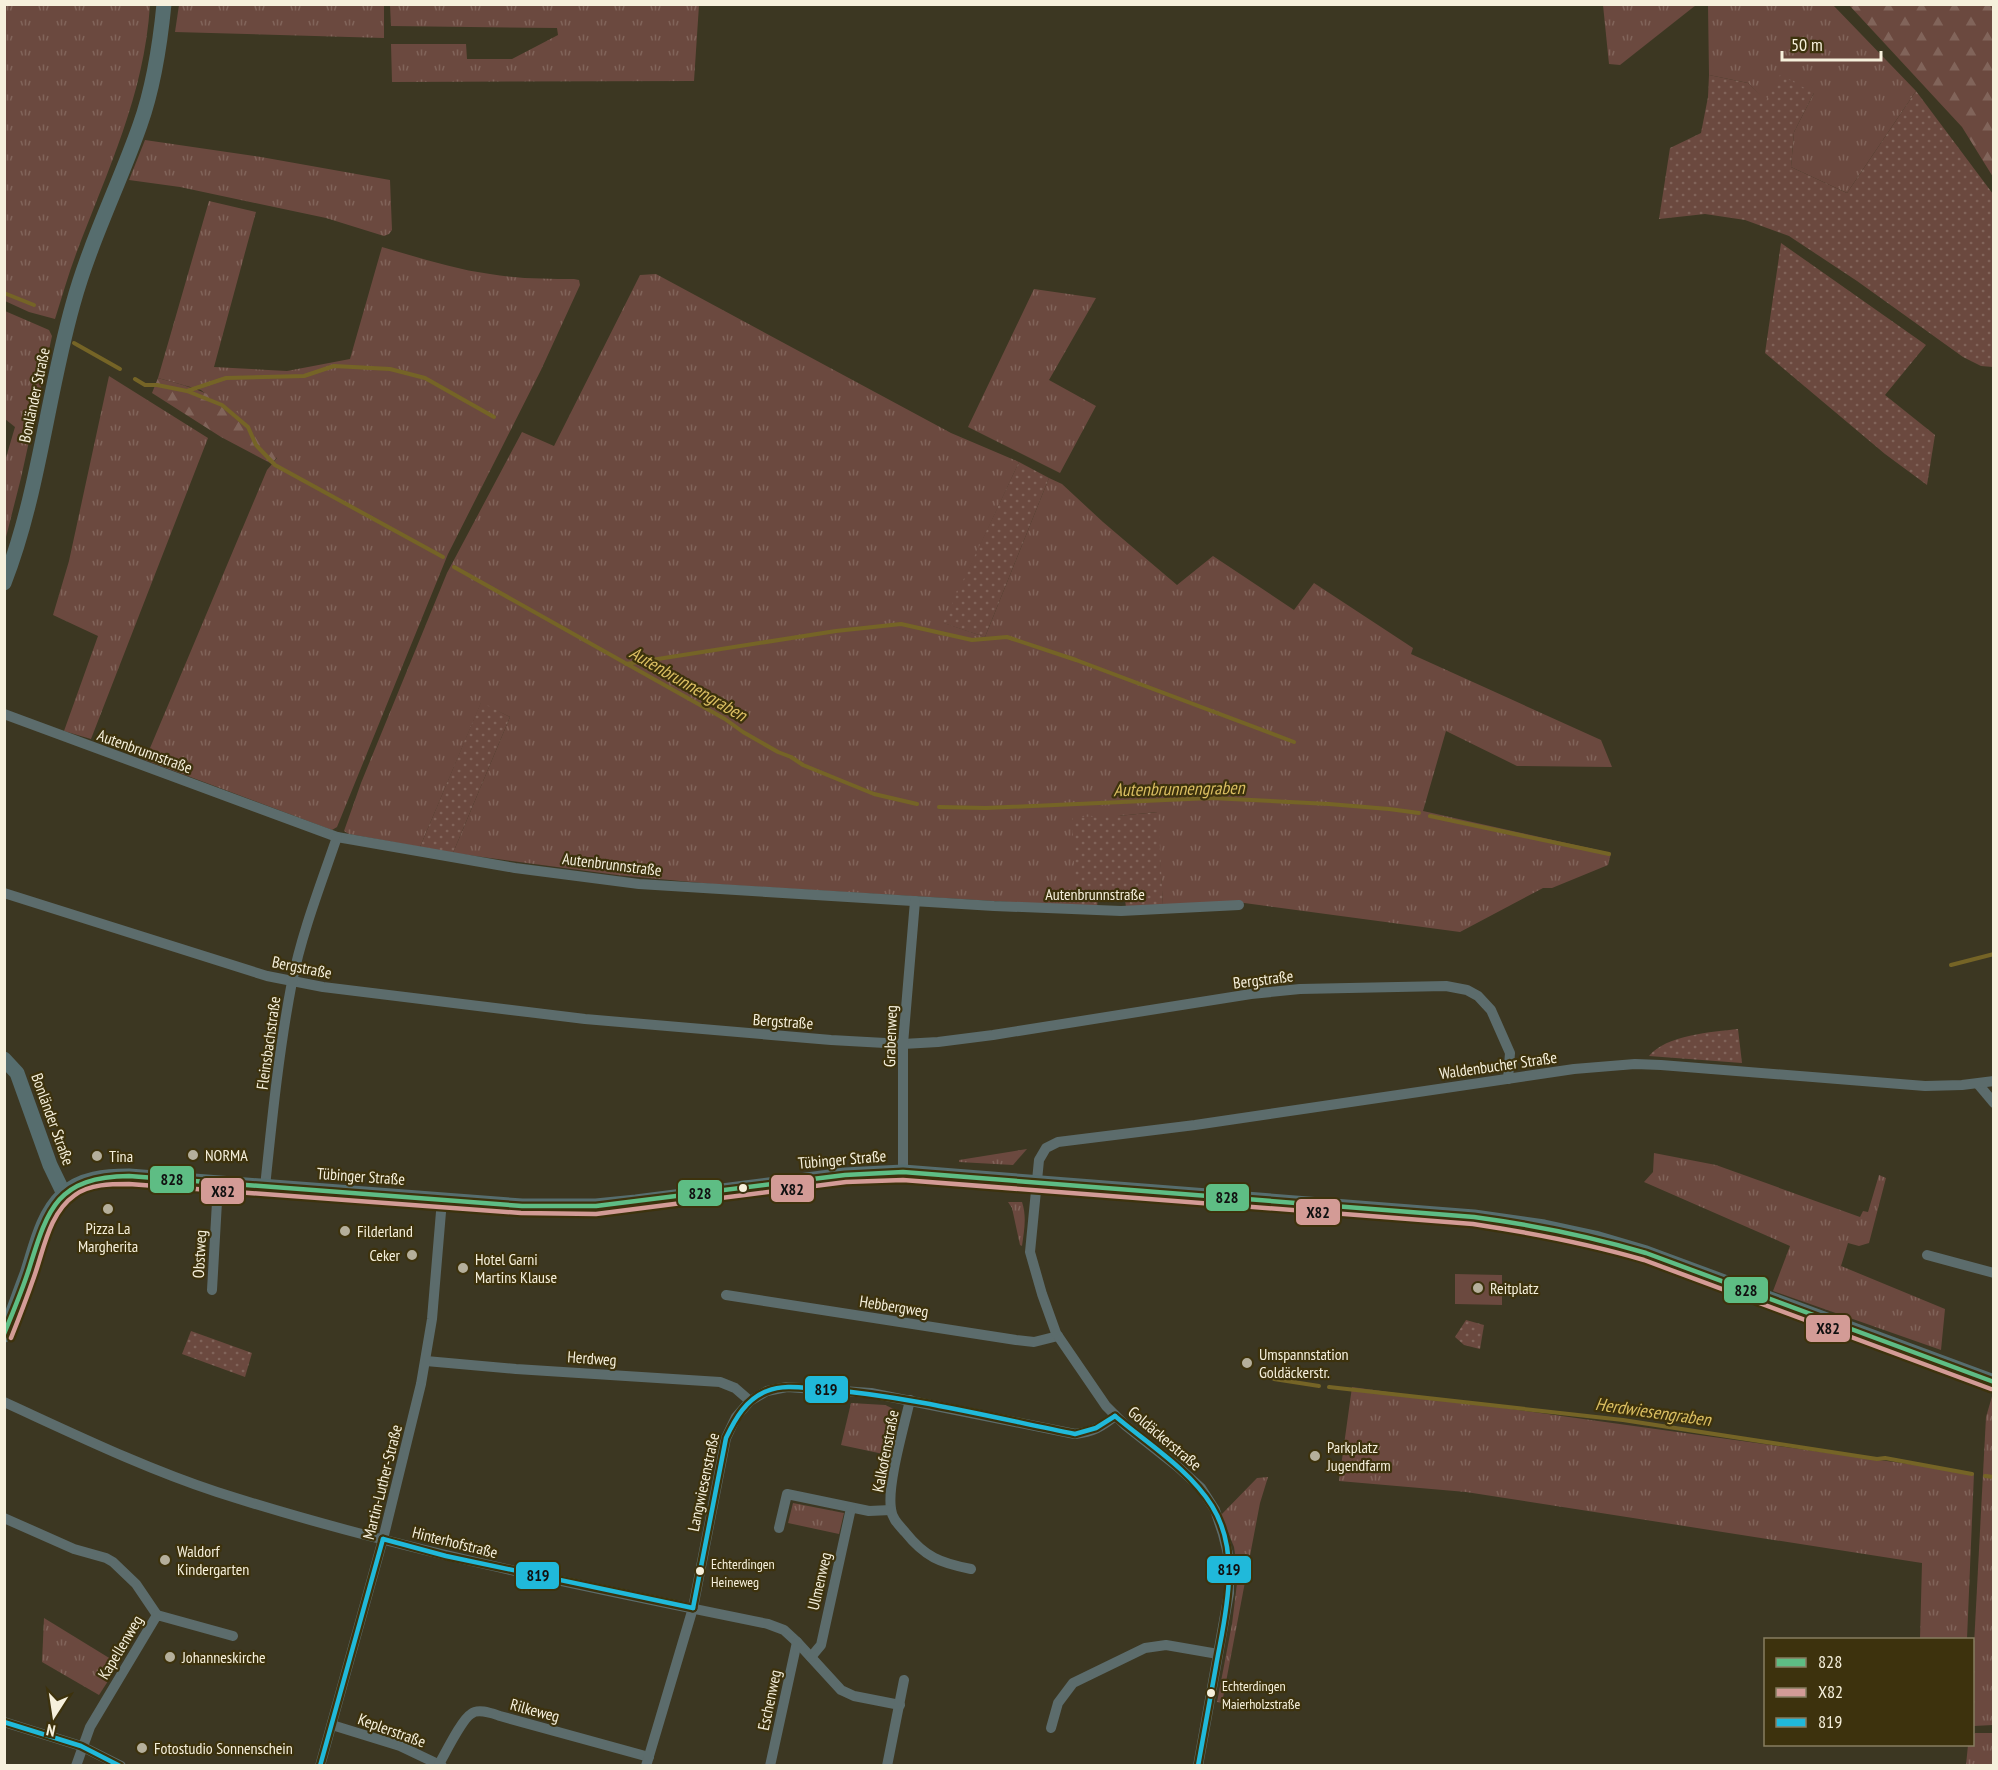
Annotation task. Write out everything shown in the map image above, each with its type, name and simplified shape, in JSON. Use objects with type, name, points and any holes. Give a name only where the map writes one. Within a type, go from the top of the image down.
[{"type":"main road","name":"Bonländer Straße","points":[[4,583],[24,523],[66,330],[91,249],[141,123],[154,76],[164,4]]},
{"type":"main road","name":"Bonländer Straße","points":[[4,1059],[17,1073],[50,1165],[64,1194]]},
{"type":"main road","name":"Tübinger Straße","points":[[64,1194],[84,1182],[117,1176],[522,1206],[596,1206],[844,1175],[903,1172],[1449,1214],[1545,1227],[1595,1238],[1646,1253],[1994,1382]]},
{"type":"main road","points":[[4,1335],[41,1231],[52,1209],[64,1194]]},
{"type":"street","name":"Autenbrunnstraße","points":[[4,714],[337,837],[503,866],[639,884],[915,901],[1121,911],[1239,905]]},
{"type":"street","name":"Fleinsbachstraße","points":[[265,1187],[292,981],[337,837]]},
{"type":"street","name":"Bergstraße","points":[[4,893],[245,970],[292,981],[367,993],[618,1022],[819,1039],[903,1044],[938,1042],[1251,994],[1300,989],[1446,986],[1467,990],[1478,996],[1491,1010],[1510,1053],[1508,1079]]},
{"type":"street","name":"Grabenweg","points":[[903,1172],[903,1044],[915,901]]},
{"type":"street","name":"Waldenbucher Straße","points":[[1037,1182],[1042,1154],[1046,1148],[1058,1142],[1195,1125],[1574,1070],[1635,1064],[1925,1086],[1978,1084],[1994,1081]]},
{"type":"street","points":[[1978,1084],[1994,1103]]},
{"type":"street","name":"Goldäckerstraße","points":[[1037,1182],[1030,1252],[1042,1294],[1058,1336],[1096,1394],[1115,1416],[1201,1488],[1215,1510],[1229,1558],[1230,1576],[1198,1766]]},
{"type":"street","name":"Obstweg","points":[[212,1290],[218,1184]]},
{"type":"street","name":"Martin-Luther-Straße","points":[[320,1766],[383,1539],[426,1361],[436,1285],[442,1200]]},
{"type":"street","points":[[1927,1255],[1994,1273]]},
{"type":"street","name":"Hebbergweg","points":[[726,1295],[1016,1340],[1034,1342],[1058,1336]]},
{"type":"street","name":"Herdweg","points":[[426,1361],[720,1382],[735,1388],[750,1401]]},
{"type":"street","name":"Langwiesenstraße","points":[[647,1761],[693,1608],[726,1438],[736,1416],[750,1401],[767,1391],[787,1387],[857,1391],[1075,1434],[1088,1433],[1115,1416]]},
{"type":"street","name":"Kalkofenstraße","points":[[910,1400],[892,1487],[891,1510],[894,1519],[925,1554],[945,1564],[971,1569]]},
{"type":"street","name":"Hinterhofstraße","points":[[4,1402],[126,1457],[215,1491],[446,1556],[768,1624],[784,1630],[841,1690],[854,1696],[900,1705]]},
{"type":"street","points":[[779,1528],[787,1494],[868,1511],[891,1510]]},
{"type":"street","name":"Ulmenweg","points":[[811,1657],[821,1645],[851,1508]]},
{"type":"street","points":[[4,1518],[74,1550],[113,1562],[136,1584],[157,1615]]},
{"type":"street","name":"Kapellenweg","points":[[76,1766],[81,1746],[90,1727],[157,1615],[232,1636]]},
{"type":"street","name":"Eschenweg","points":[[770,1766],[797,1642]]},
{"type":"street","points":[[1051,1728],[1058,1703],[1073,1683],[1145,1648],[1166,1645],[1218,1654]]},
{"type":"street","points":[[887,1766],[904,1680]]},
{"type":"street","name":"Rilkeweg","points":[[440,1765],[464,1722],[470,1714],[477,1711],[647,1761]]},
{"type":"street","points":[[4,1722],[81,1746],[121,1766]]},
{"type":"street","name":"Keplerstraße","points":[[332,1725],[400,1746],[440,1765]]},
{"type":"green space","points":[[1603,4],[1696,5],[1620,65],[1609,64]]},
{"type":"green space","points":[[4,5],[150,5],[140,70],[123,132],[73,262],[55,319],[29,312],[5,301]]},
{"type":"green space","points":[[179,5],[384,5],[384,38],[175,32]]},
{"type":"green space","points":[[390,5],[699,5],[694,81],[392,82],[391,44],[466,44],[467,59],[512,59],[558,35],[557,28],[391,26]]},
{"type":"green space","points":[[1708,5],[1833,5],[1916,91],[1847,193],[1791,167],[1794,132],[1814,93],[1766,102],[1748,83],[1709,75]]},
{"type":"green space","points":[[1849,5],[1993,5],[1993,177],[1962,127]]},
{"type":"green space","points":[[1709,75],[1748,83],[1766,101],[1780,75],[1814,93],[1794,132],[1791,167],[1847,193],[1916,91],[1993,194],[1993,367],[1981,366],[1963,357],[1857,281],[1789,236],[1745,220],[1705,214],[1659,219],[1670,148],[1701,133],[1708,97]]},
{"type":"green space","points":[[145,140],[261,157],[390,180],[392,230],[384,236],[326,218],[180,187],[129,180]]},
{"type":"green space","points":[[209,201],[256,212],[214,367],[287,371],[350,359],[382,247],[476,272],[522,278],[574,279],[579,280],[580,285],[541,370],[448,554],[337,827],[332,830],[145,760],[267,470],[277,458],[260,440],[201,390],[158,378]]},
{"type":"green space","points":[[1781,243],[1926,345],[1885,395],[1935,435],[1927,485],[1885,454],[1765,353]]},
{"type":"green space","points":[[656,274],[951,433],[1019,462],[944,623],[985,637],[1049,478],[1062,484],[1177,585],[1213,556],[1294,610],[1314,583],[1413,648],[1411,654],[1601,740],[1612,767],[1517,766],[1446,731],[1423,811],[1611,853],[1608,865],[1552,888],[1543,888],[1460,932],[1237,902],[1163,906],[1157,812],[1118,816],[1076,906],[712,884],[617,875],[453,853],[510,717],[481,703],[420,847],[349,834],[344,831],[361,783],[447,573],[522,432],[554,446],[640,275]]},
{"type":"green space","points":[[1034,289],[1096,298],[1049,380],[1096,406],[1060,473],[968,427]]},
{"type":"green space","points":[[5,311],[49,330],[52,336],[5,541],[5,461],[15,427],[5,419]]},
{"type":"green space","points":[[109,376],[208,438],[91,739],[64,731],[98,636],[53,615],[69,561]]},
{"type":"green space","points":[[158,378],[205,393],[227,405],[246,421],[277,457],[272,464],[221,437],[152,393]]},
{"type":"green space","points":[[1019,462],[1049,478],[985,637],[943,623]]},
{"type":"green space","points":[[481,702],[510,717],[453,853],[420,847]]},
{"type":"green space","points":[[1158,812],[1163,906],[1126,908],[1125,899],[1098,898],[1097,907],[1076,906],[1072,817]]},
{"type":"green space","points":[[1738,1029],[1742,1063],[1649,1056],[1666,1043],[1678,1039],[1703,1033]]},
{"type":"green space","points":[[1027,1149],[1013,1165],[959,1162],[959,1160]]},
{"type":"green space","points":[[1654,1153],[1716,1165],[1860,1217],[1863,1211],[1868,1212],[1879,1175],[1886,1178],[1869,1243],[1859,1246],[1848,1243],[1841,1266],[1945,1309],[1941,1350],[1773,1291],[1790,1246],[1644,1182],[1653,1172]]},
{"type":"green space","points":[[1008,1202],[1022,1202],[1024,1208],[1022,1246],[1012,1208]]},
{"type":"green space","name":"Reitplatz","points":[[1455,1274],[1502,1275],[1502,1305],[1455,1304]]},
{"type":"green space","points":[[1466,1320],[1484,1325],[1480,1349],[1464,1345],[1455,1337]]},
{"type":"green space","points":[[191,1331],[252,1353],[245,1377],[182,1354]]},
{"type":"green space","points":[[1352,1387],[1974,1473],[1967,1638],[1920,1638],[1922,1563],[1466,1492],[1339,1481]]},
{"type":"green space","points":[[1993,1393],[1993,1725],[1974,1726],[1974,1645],[1986,1417]]},
{"type":"green space","points":[[851,1403],[885,1405],[894,1409],[897,1417],[888,1455],[841,1445]]},
{"type":"green space","points":[[1268,1477],[1260,1503],[1222,1703],[1217,1702],[1232,1624],[1238,1575],[1234,1547],[1221,1515],[1257,1478]]},
{"type":"green space","points":[[793,1503],[844,1513],[839,1534],[788,1523]]},
{"type":"green space","points":[[44,1618],[119,1664],[99,1695],[42,1662]]},
{"type":"green space","points":[[1993,1733],[1993,1765],[1966,1765],[1968,1746],[1974,1746],[1974,1734]]},
{"type":"waterway","name":"Autenbrunnengraben","points":[[4,293],[34,305]]},
{"type":"waterway","name":"Autenbrunnengraben","points":[[74,343],[120,369]]},
{"type":"waterway","points":[[187,391],[226,378],[304,376],[334,366],[390,369],[425,378],[494,417]]},
{"type":"waterway","name":"Autenbrunnengraben","points":[[135,379],[145,385],[187,391],[222,405],[248,427],[256,445],[275,465],[443,557]]},
{"type":"waterway","name":"Autenbrunnengraben","points":[[454,567],[803,765],[874,794],[917,804]]},
{"type":"waterway","points":[[626,664],[836,631],[901,624],[972,640],[1007,637],[1076,660],[1294,742]]},
{"type":"waterway","name":"Autenbrunnengraben","points":[[939,807],[986,808],[1211,798],[1329,804],[1419,813]]},
{"type":"waterway","name":"Autenbrunnengraben","points":[[1430,816],[1609,854]]},
{"type":"waterway","points":[[1951,965],[1994,954]]},
{"type":"waterway","name":"Herdwiesengraben","points":[[1274,1379],[1319,1386]]},
{"type":"waterway","name":"Herdwiesengraben","points":[[1329,1387],[1623,1420],[1877,1459],[1885,1458],[1972,1474]]},
{"type":"waterway","name":"Herdwiesengraben","points":[[1985,1476],[1994,1477]]},
{"type":"transit line","name":"828","points":[[4,1334],[50,1213],[59,1200],[71,1190],[86,1182],[105,1178],[129,1176],[522,1206],[596,1206],[845,1175],[903,1172],[1474,1217],[1539,1227],[1646,1253],[1994,1382]]},
{"type":"transit line","name":"X82","points":[[11,1338],[53,1221],[59,1211],[75,1195],[101,1185],[129,1184],[521,1213],[596,1214],[846,1182],[903,1180],[1473,1224],[1538,1235],[1601,1248],[1644,1260],[1991,1389]]},
{"type":"transit line","name":"819","points":[[693,1608],[726,1438],[747,1404],[767,1391],[794,1387],[854,1392],[949,1408],[1075,1434],[1096,1428],[1115,1416]]},
{"type":"transit line","name":"819","points":[[1115,1416],[1192,1480],[1212,1506],[1227,1544],[1229,1564],[1227,1606],[1198,1766]]},
{"type":"transit line","name":"819","points":[[383,1539],[446,1556],[693,1608]]},
{"type":"transit line","name":"819","points":[[320,1766],[383,1539]]},
{"type":"transit line","name":"819","points":[[4,1722],[81,1746],[120,1766]]},
{"type":"place","name":"NORMA","points":[[193,1155]]},
{"type":"place","name":"Tina","points":[[97,1156]]},
{"type":"place","name":"Pizza La Margherita","points":[[108,1209]]},
{"type":"place","name":"Filderland","points":[[345,1231]]},
{"type":"place","name":"Ceker","points":[[412,1255]]},
{"type":"place","name":"Hotel Garni Martins Klause","points":[[463,1268]]},
{"type":"place","name":"Reitplatz","points":[[1478,1288]]},
{"type":"place","name":"Umspannstation Goldäckerstr.","points":[[1247,1363]]},
{"type":"place","name":"Parkplatz Jugendfarm","points":[[1315,1456]]},
{"type":"place","name":"Waldorf Kindergarten","points":[[165,1560]]},
{"type":"place","name":"Echterdingen Heineweg","points":[[700,1571]]},
{"type":"place","name":"Johanneskirche","points":[[170,1657]]},
{"type":"place","name":"Echterdingen Maierholzstraße","points":[[1211,1693]]},
{"type":"place","name":"Fotostudio Sonnenschein","points":[[142,1748]]}]
